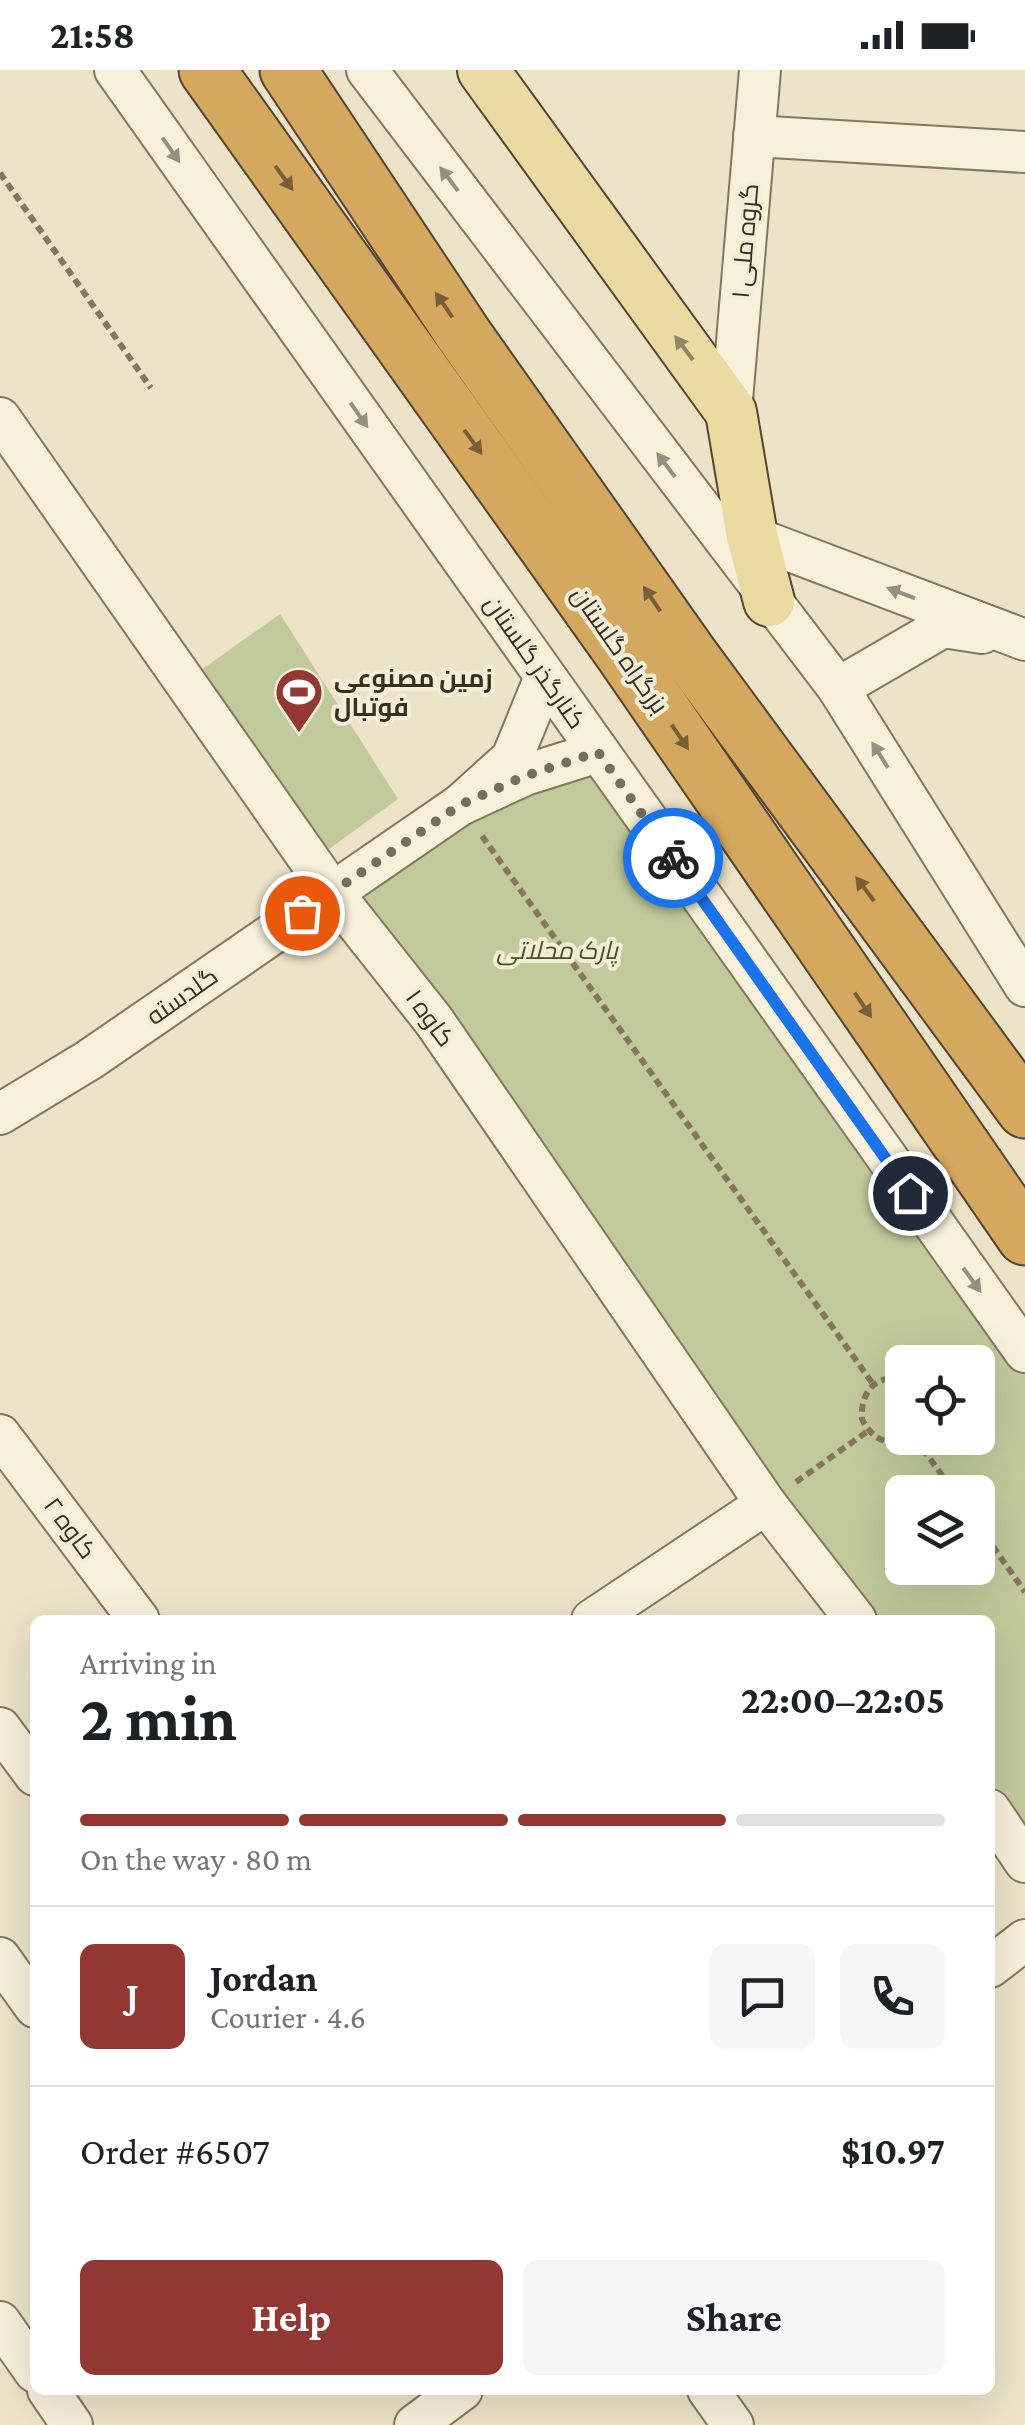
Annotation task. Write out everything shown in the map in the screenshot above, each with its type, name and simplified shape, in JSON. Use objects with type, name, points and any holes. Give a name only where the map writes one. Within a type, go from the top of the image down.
[{"type":"highway","name":"بزرگراه گلستان","points":[[207,70],[622,652],[1025,1237]]},
{"type":"highway","points":[[288,70],[464,335],[692,658],[1025,1110]]},
{"type":"main road","points":[[482,70],[731,412],[730,528],[769,601]]},
{"type":"street","name":"کنارگذر گلستان","points":[[115,70],[1025,1352]]},
{"type":"street","points":[[368,70],[730,528],[1025,640]]},
{"type":"street","name":"گروه ملی ۱","points":[[731,412],[760,70]]},
{"type":"street","points":[[754,136],[1025,152]]},
{"type":"street","name":"کاوه ۱","points":[[0,418],[332,892],[434,1021],[766,1504],[852,1615]]},
{"type":"street","points":[[769,601],[838,688],[1025,986]]},
{"type":"street","points":[[838,688],[943,627],[1025,640]]},
{"type":"street","points":[[460,805],[512,758],[545,677]]},
{"type":"street","points":[[460,805],[525,776],[598,752]]},
{"type":"street","name":"گلدسته","points":[[0,1114],[89,1060],[460,805]]},
{"type":"street","name":"کاوه ۲","points":[[0,1435],[135,1615]]},
{"type":"street","points":[[600,1615],[766,1504]]},
{"type":"street","points":[[0,1728],[30,1768]]},
{"type":"street","points":[[995,1817],[1025,1862]]},
{"type":"street","points":[[995,1963],[1025,1940]]},
{"type":"street","points":[[0,1958],[30,2000]]},
{"type":"street","points":[[0,2322],[30,2365]]},
{"type":"street","points":[[51,2395],[72,2425]]},
{"type":"path","points":[[0,173],[150,388]]},
{"type":"path","points":[[460,805],[874,1384]]},
{"type":"path","points":[[885,1378],[874,1384],[861,1406],[868,1431],[885,1440]]},
{"type":"path","points":[[766,1504],[868,1431]]},
{"type":"path","points":[[926,1455],[941,1475]]},
{"type":"path","points":[[995,1550],[1025,1592]]},
{"type":"green space","name":"زمین مصنوعی فوتبال","points":[[280,614],[398,799],[318,857],[201,670]]},
{"type":"green space","name":"پارک محلاتی","points":[[598,752],[1025,1351],[1025,1842],[995,1801],[995,1615],[859,1615],[332,892]]},
{"type":"way so far","points":[[302,913],[460,805],[525,776],[598,752],[673,858]]},
{"type":"place","name":"زمین مصنوعی فوتبال","points":[[299,734]]},
{"type":"route","points":[[673,858],[910,1193]]}]
